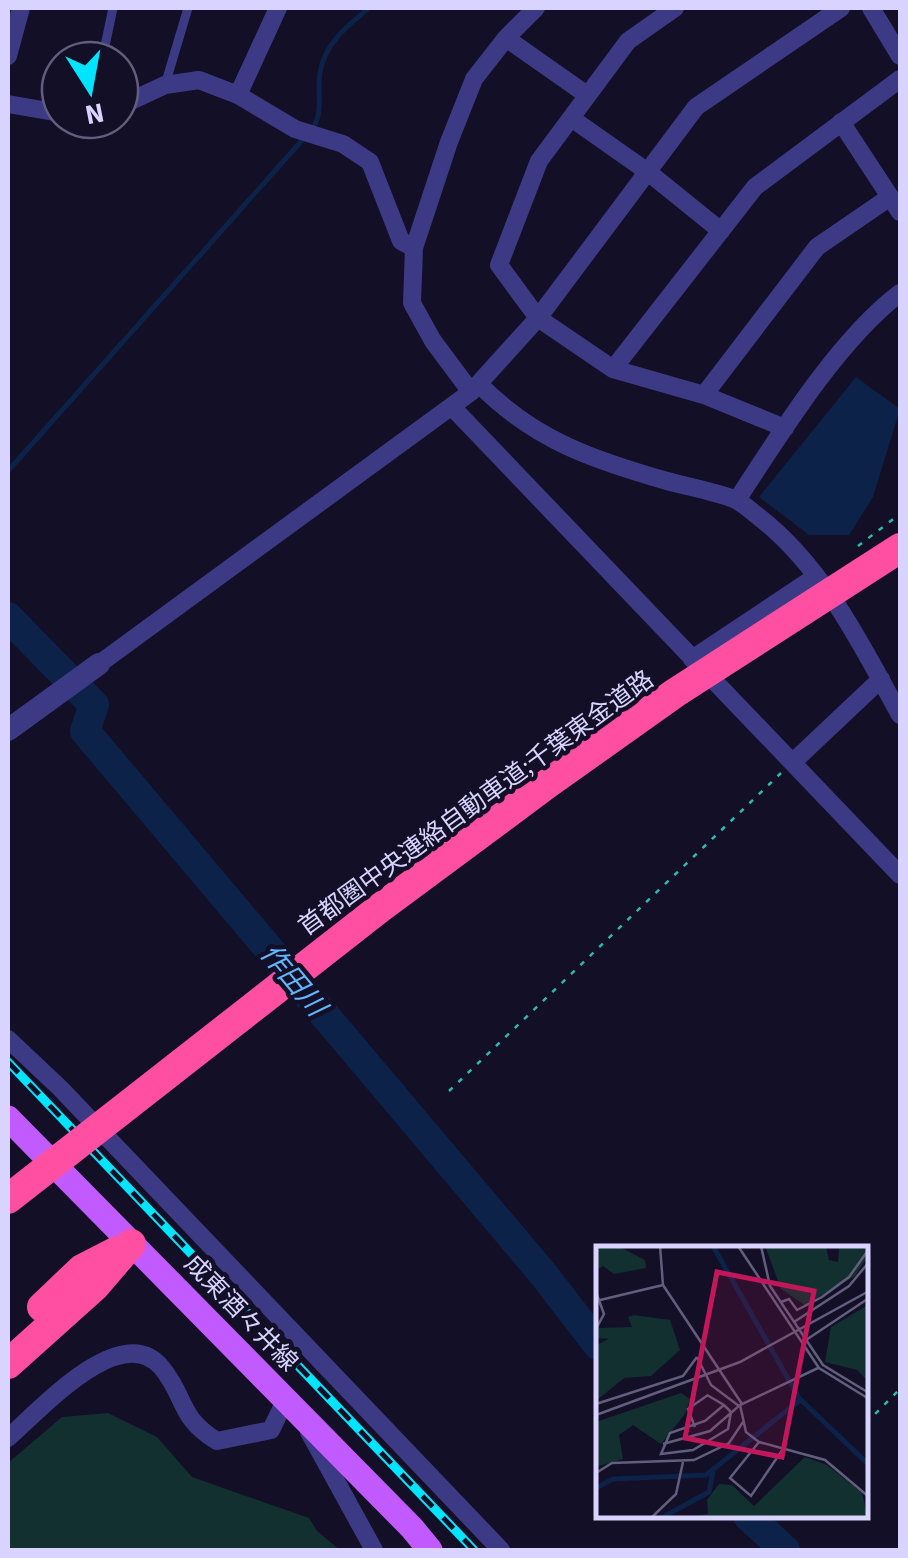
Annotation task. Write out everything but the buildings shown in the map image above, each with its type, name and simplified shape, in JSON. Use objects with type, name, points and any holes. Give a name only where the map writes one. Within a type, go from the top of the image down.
[{"type":"highway","name":"首都圏中央連絡自動車道;千葉東金道路","points":[[8,1200],[332,945],[548,784],[675,693],[900,548]]},
{"type":"highway","points":[[8,1340],[82,1269],[131,1244]]},
{"type":"highway","points":[[8,1364],[96,1286],[131,1244]]},
{"type":"main road","name":"成東酒々井線","points":[[8,1118],[430,1550]]},
{"type":"street","points":[[8,56],[21,8]]},
{"type":"street","points":[[238,96],[278,8]]},
{"type":"street","points":[[536,8],[474,79],[414,248],[412,304],[433,341],[475,388],[506,412],[538,432],[603,462],[737,500],[786,540],[844,613],[900,715]]},
{"type":"street","points":[[674,8],[628,41],[539,161],[499,265],[538,318],[613,369],[704,395],[785,428]]},
{"type":"street","points":[[8,730],[475,388],[538,318],[696,107],[819,14],[841,8]]},
{"type":"street","points":[[871,8],[900,56]]},
{"type":"street","points":[[506,38],[587,96]]},
{"type":"street","points":[[613,369],[755,187],[900,79]]},
{"type":"street","points":[[140,97],[165,85],[199,80],[238,96],[295,128],[343,144],[370,162],[401,241],[414,248]]},
{"type":"street","points":[[8,104],[40,109]]},
{"type":"street","points":[[570,118],[648,172],[721,231]]},
{"type":"street","points":[[704,395],[817,247],[895,204],[841,122]]},
{"type":"street","points":[[737,500],[785,428],[872,314],[900,294]]},
{"type":"street","points":[[452,407],[900,876]]},
{"type":"street","points":[[692,659],[816,577]]},
{"type":"street","points":[[793,762],[880,679]]},
{"type":"street","points":[[8,1039],[74,1102],[500,1550]]},
{"type":"street","points":[[8,1438],[99,1362],[122,1353],[144,1353],[161,1366],[194,1427],[217,1441],[270,1430],[294,1410],[374,1550]]},
{"type":"lane","points":[[106,40],[112,8]]},
{"type":"lane","points":[[165,85],[188,8]]},
{"type":"path","points":[[449,1091],[793,762]]},
{"type":"path","points":[[868,1421],[900,1389]]},
{"type":"green space","points":[[108,1413],[157,1437],[192,1477],[309,1518],[317,1531],[340,1550],[8,1550],[8,1463],[62,1417]]},
{"type":"water","points":[[856,377],[900,409],[873,497],[849,535],[809,535],[759,497]]},
{"type":"waterway","points":[[312,129],[318,116],[320,73],[326,53],[345,28],[369,8]]},
{"type":"waterway","points":[[8,471],[305,137]]},
{"type":"waterway","name":"作田川","points":[[8,617],[94,705],[85,731],[544,1275],[596,1342]]},
{"type":"waterway","name":"作田川","points":[[750,1518],[785,1550]]},
{"type":"railway","points":[[8,1062],[474,1550]]}]
